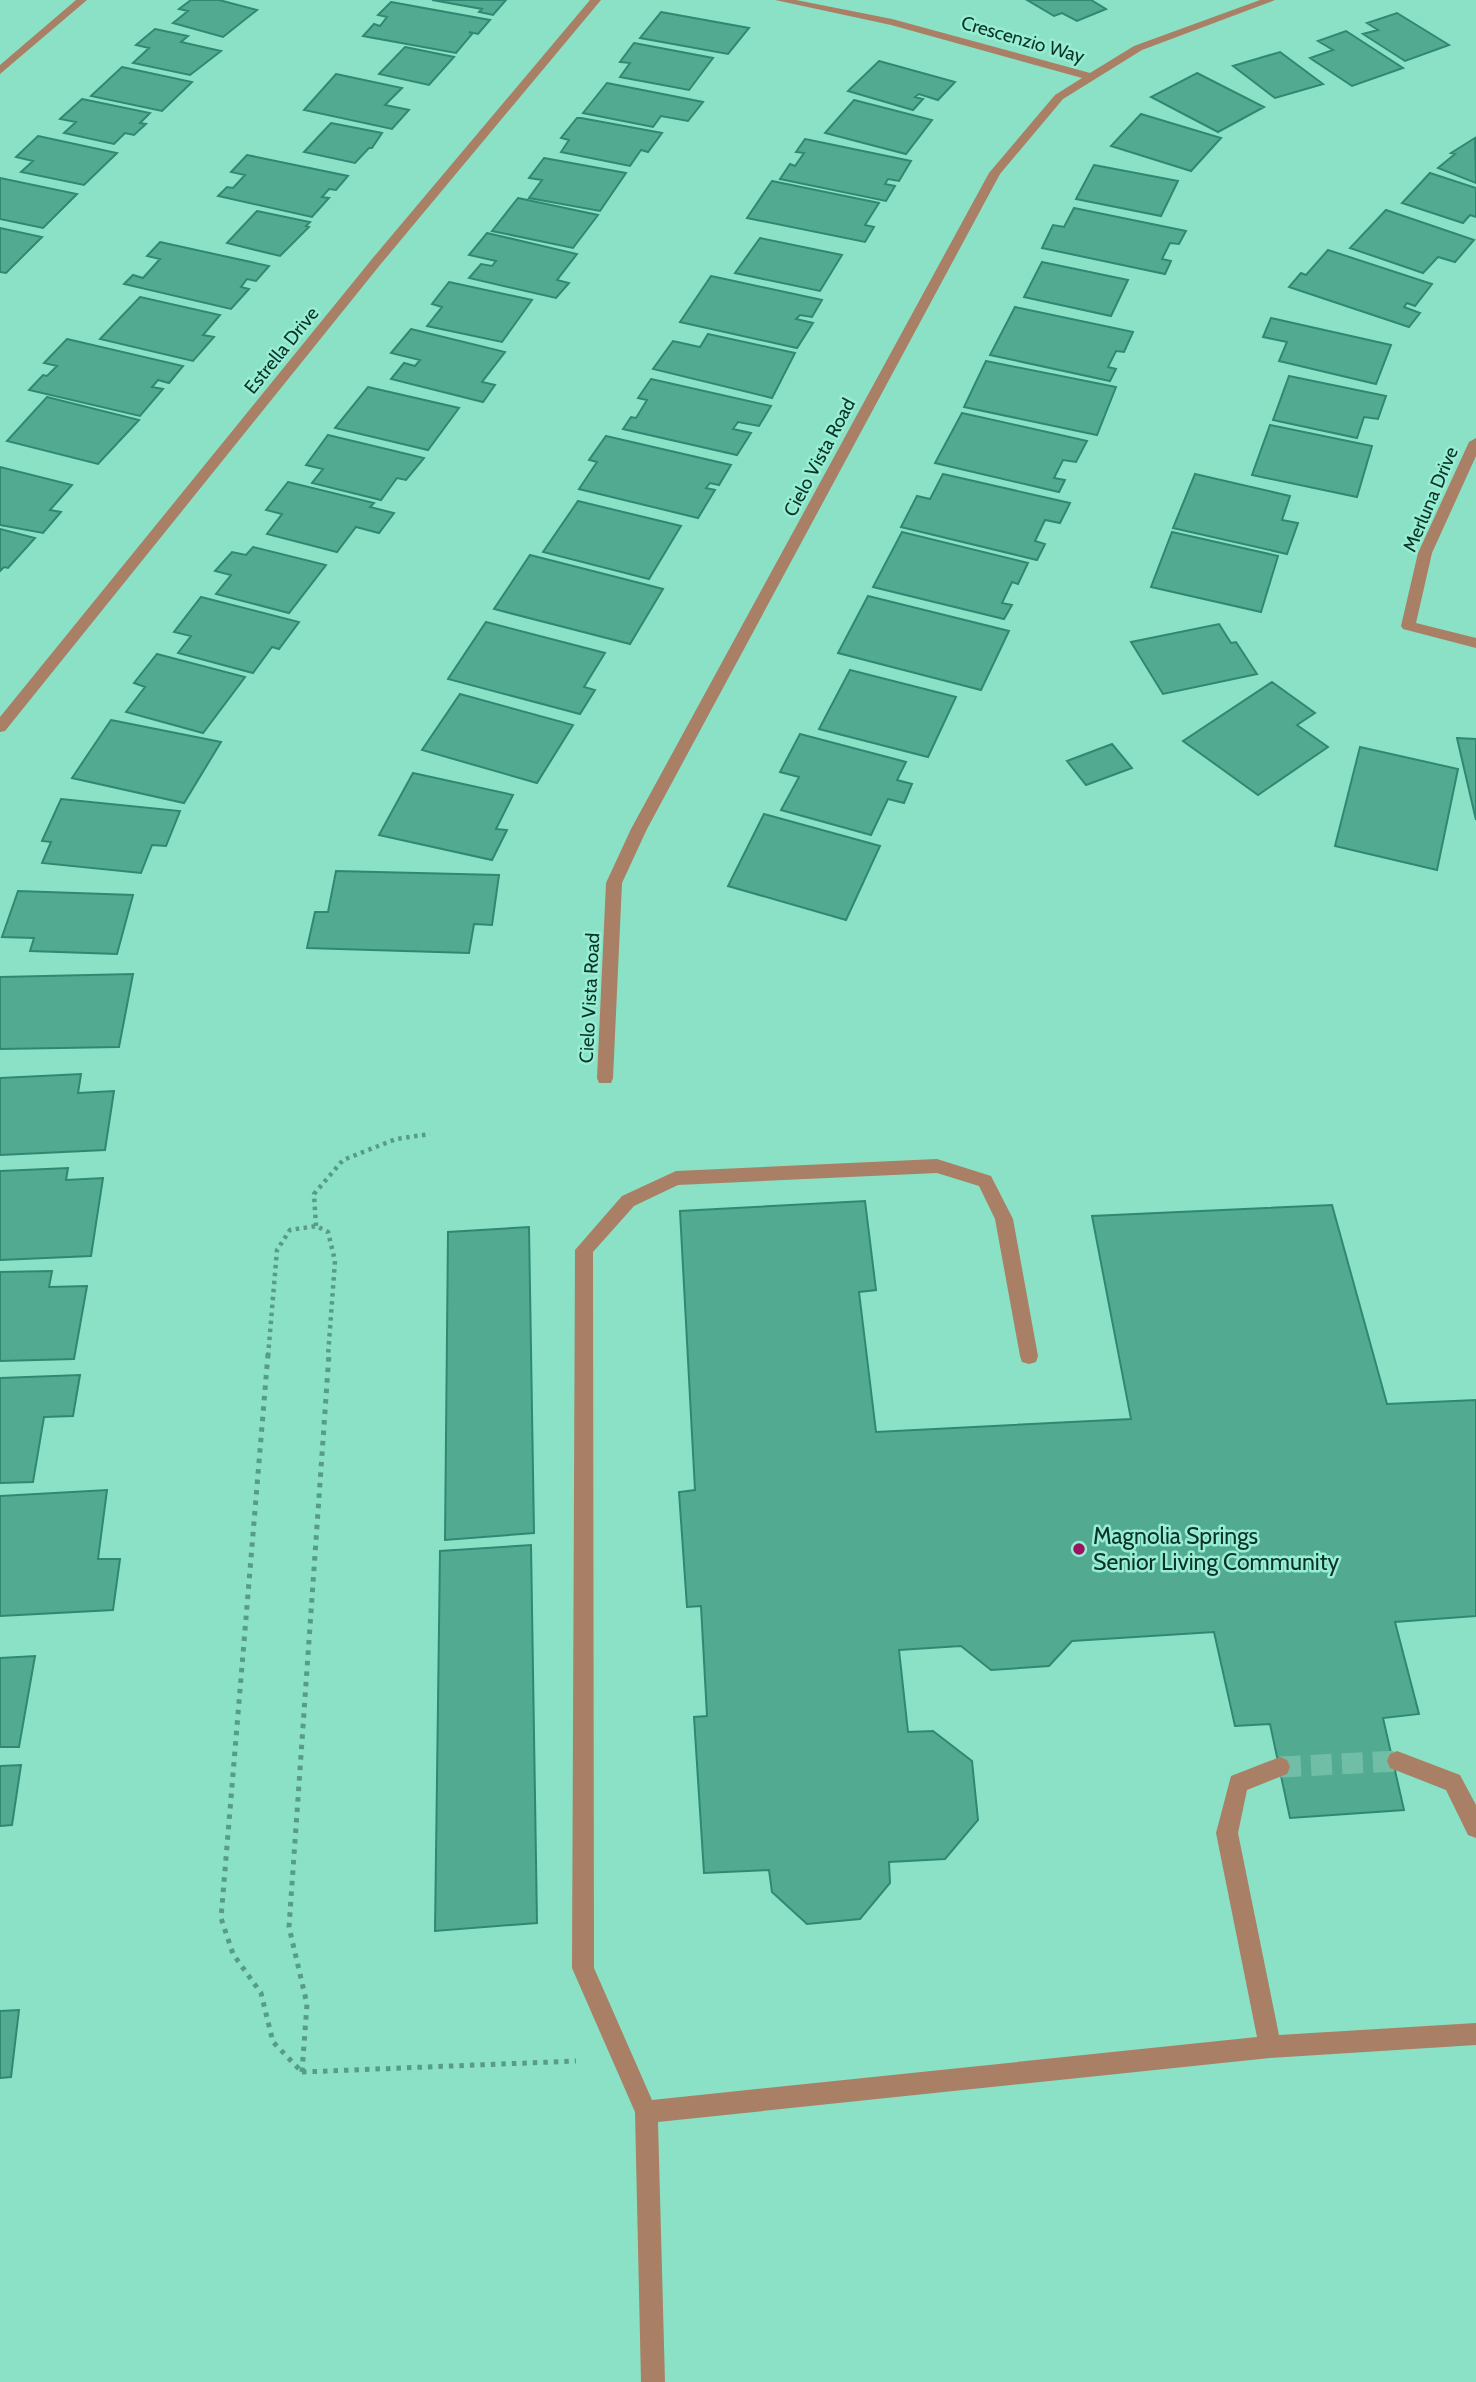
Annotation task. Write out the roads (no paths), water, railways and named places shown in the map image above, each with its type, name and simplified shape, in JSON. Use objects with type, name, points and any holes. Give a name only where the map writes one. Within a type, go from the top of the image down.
[{"type":"street","points":[[0,71],[82,0]]},
{"type":"street","name":"Estrella Drive","points":[[0,727],[376,262],[596,0]]},
{"type":"street","name":"Crescenzio Way","points":[[780,0],[892,22],[1092,76]]},
{"type":"street","name":"Cielo Vista Road","points":[[605,1077],[614,883],[639,829],[995,173],[1059,97],[1092,76],[1138,48],[1270,0]]},
{"type":"street","name":"Merluna Drive","points":[[1476,442],[1424,553],[1408,626],[1476,643]]},
{"type":"street","points":[[653,2382],[646,2112],[583,1968],[584,1250],[628,1201],[676,1178],[937,1166],[985,1181],[1004,1219],[1029,1356]]},
{"type":"street","points":[[1397,1760],[1453,1782],[1476,1827]]},
{"type":"street","points":[[1270,2048],[1227,1833],[1238,1783],[1280,1768]]},
{"type":"street","points":[[646,2112],[1270,2048],[1476,2034]]},
{"type":"tunnel","points":[[1280,1767],[1397,1761]]},
{"type":"place","name":"Magnolia Springs Senior Living Community","points":[[1079,1549]]}]
